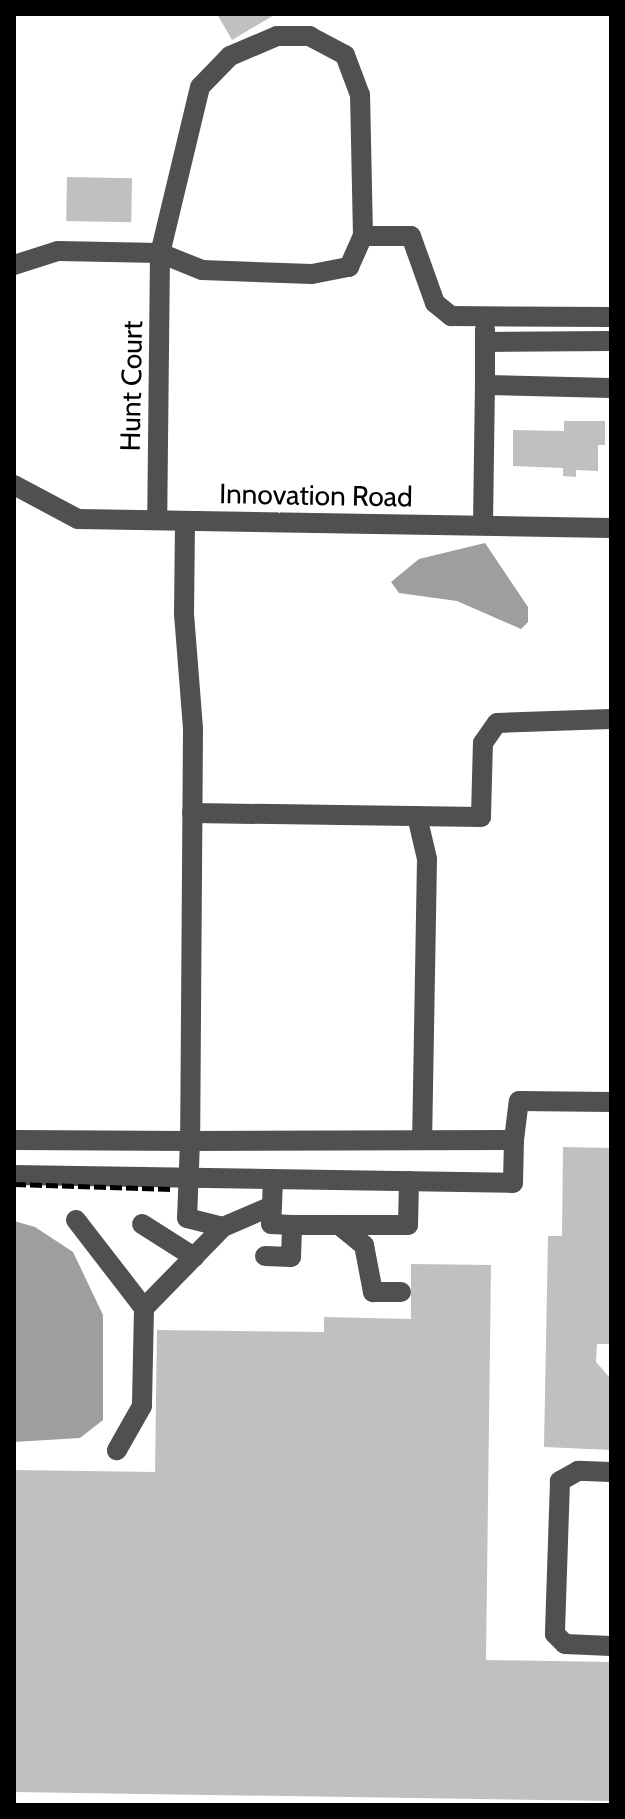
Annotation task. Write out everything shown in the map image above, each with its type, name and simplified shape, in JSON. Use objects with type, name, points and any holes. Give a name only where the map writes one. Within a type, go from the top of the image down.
[{"type":"lane","points":[[14,265],[58,251],[160,253],[202,270],[312,274],[349,267],[363,236],[360,95],[345,55],[310,36],[277,36],[230,56],[200,87],[160,253]]},
{"type":"lane","points":[[363,236],[411,236],[435,303],[451,316],[611,317]]},
{"type":"lane","name":"Hunt Court","points":[[157,520],[160,253]]},
{"type":"lane","points":[[483,525],[486,317]]},
{"type":"lane","points":[[485,342],[611,341]]},
{"type":"lane","points":[[485,385],[611,388]]},
{"type":"lane","name":"Innovation Road","points":[[21,487],[78,519],[611,528]]},
{"type":"lane","points":[[185,521],[192,813],[187,1218],[223,1227]]},
{"type":"lane","points":[[192,813],[481,817],[483,743],[499,722],[611,719]]},
{"type":"lane","points":[[417,816],[427,859],[422,1139]]},
{"type":"lane","points":[[14,1175],[513,1183],[519,1101],[611,1102]]},
{"type":"lane","points":[[14,1140],[514,1140]]},
{"type":"lane","points":[[273,1179],[271,1224],[292,1225],[408,1225],[409,1181]]},
{"type":"lane","points":[[144,1308],[223,1227],[272,1206]]},
{"type":"lane","points":[[76,1220],[144,1308],[142,1406],[117,1450]]},
{"type":"lane","points":[[142,1224],[194,1257]]},
{"type":"lane","points":[[265,1256],[291,1257],[292,1225]]},
{"type":"lane","points":[[339,1225],[364,1245],[373,1292],[401,1292]]},
{"type":"lane","points":[[611,1472],[578,1471],[560,1481],[555,1634],[565,1644],[611,1646]]},
{"type":"shaded area","points":[[485,543],[528,607],[528,622],[521,629],[457,601],[399,593],[391,582],[419,559]]},
{"type":"shaded area","points":[[14,1221],[35,1227],[73,1252],[103,1315],[103,1420],[80,1438],[14,1442]]},
{"type":"building","points":[[217,14],[276,14],[232,40]]},
{"type":"building","points":[[67,177],[132,178],[131,222],[66,221]]},
{"type":"building","points":[[564,421],[605,421],[605,445],[598,445],[598,471],[576,470],[576,477],[563,476],[563,468],[513,466],[513,430],[564,431]]},
{"type":"building","points":[[563,1147],[611,1148],[611,1344],[597,1344],[596,1362],[611,1379],[611,1450],[544,1447],[548,1236],[562,1236]]},
{"type":"building","points":[[411,1264],[491,1265],[486,1660],[611,1662],[611,1801],[14,1792],[14,1470],[155,1472],[157,1330],[324,1332],[324,1317],[411,1319]]},
{"type":"railway","points":[[14,1184],[172,1189]]}]
